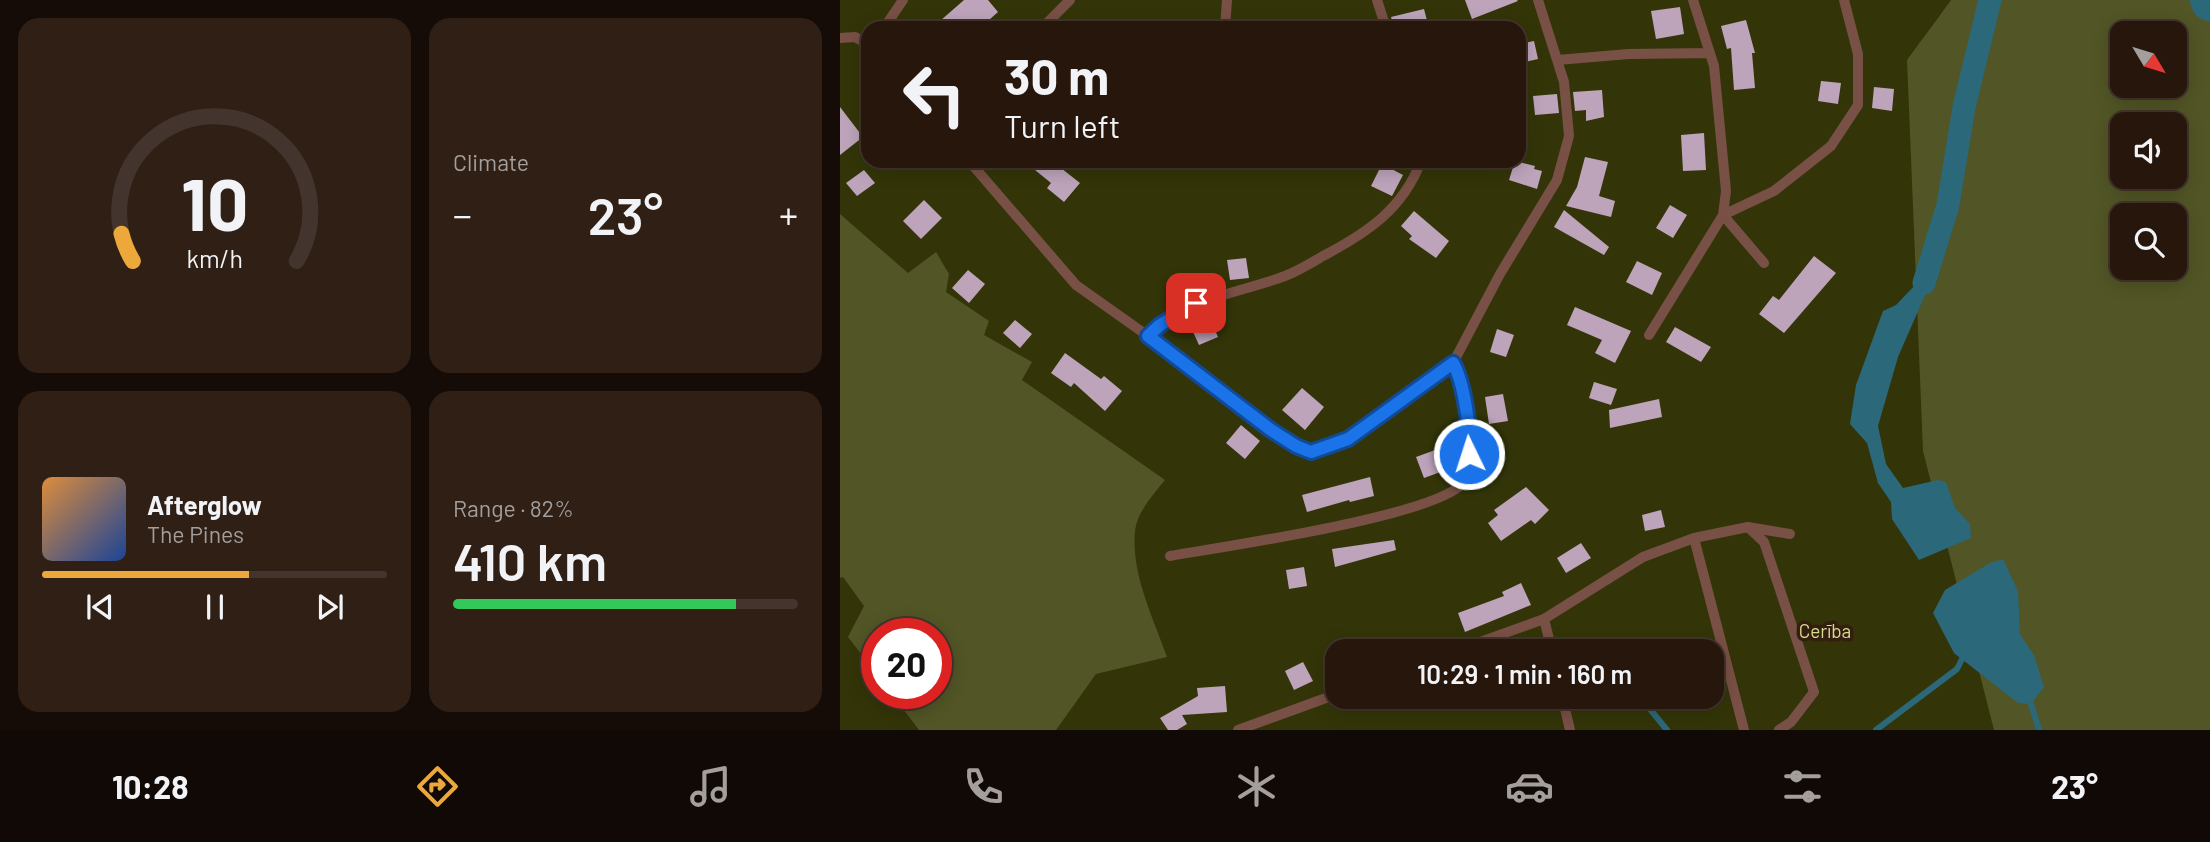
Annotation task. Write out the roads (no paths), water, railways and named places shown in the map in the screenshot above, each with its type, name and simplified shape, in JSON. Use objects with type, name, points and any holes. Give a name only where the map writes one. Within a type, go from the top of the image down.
[{"type":"lane","points":[[889,21],[903,0]]},
{"type":"lane","points":[[1049,21],[1070,0]]},
{"type":"lane","points":[[1226,21],[1227,0]]},
{"type":"lane","points":[[1377,0],[1384,21]]},
{"type":"lane","points":[[975,168],[1076,285],[1271,430],[1311,452],[1348,439],[1453,363],[1500,274],[1557,180],[1569,136],[1564,82],[1538,0]]},
{"type":"lane","points":[[1649,335],[1723,215],[1726,191],[1710,53],[1693,0]]},
{"type":"lane","points":[[1723,215],[1774,191],[1831,146],[1858,105],[1858,54],[1844,0]]},
{"type":"lane","points":[[840,38],[855,37],[861,40]]},
{"type":"lane","points":[[1557,60],[1629,54],[1710,53]]},
{"type":"lane","points":[[1148,336],[1160,325],[1196,303],[1287,276],[1350,242],[1378,222],[1395,205],[1413,182],[1418,168]]},
{"type":"lane","points":[[1723,215],[1764,262]]},
{"type":"lane","points":[[1170,556],[1319,530],[1426,503],[1453,491],[1465,481],[1471,436],[1460,374],[1453,363]]},
{"type":"lane","points":[[1748,527],[1764,542],[1814,692],[1791,722],[1779,730]]},
{"type":"lane","points":[[1488,639],[1544,619],[1643,557],[1694,538],[1748,527],[1790,534]]},
{"type":"lane","points":[[1694,538],[1744,730]]},
{"type":"lane","points":[[1544,619],[1549,639]]},
{"type":"lane","points":[[1238,730],[1325,698]]},
{"type":"lane","points":[[1565,709],[1570,730]]},
{"type":"water","points":[[1919,281],[1929,286],[1898,357],[1878,426],[1886,464],[1903,488],[1938,480],[1946,482],[1955,508],[1970,524],[1971,538],[1919,560],[1892,519],[1891,502],[1878,483],[1867,443],[1850,424],[1856,385],[1883,311],[1896,305]]},
{"type":"water","points":[[2003,559],[2018,591],[2020,634],[2034,655],[2044,687],[2031,704],[2018,703],[1954,653],[1933,613],[1945,590],[1990,563]]},
{"type":"waterway","points":[[1924,283],[1948,205],[1964,107],[1990,0]]},
{"type":"waterway","points":[[1876,730],[1957,669],[1962,659]]},
{"type":"waterway","points":[[2031,704],[2039,730]]},
{"type":"waterway","points":[[1650,709],[1667,730]]},
{"type":"park label","name":"Cerība","points":[[1825,631]]}]
